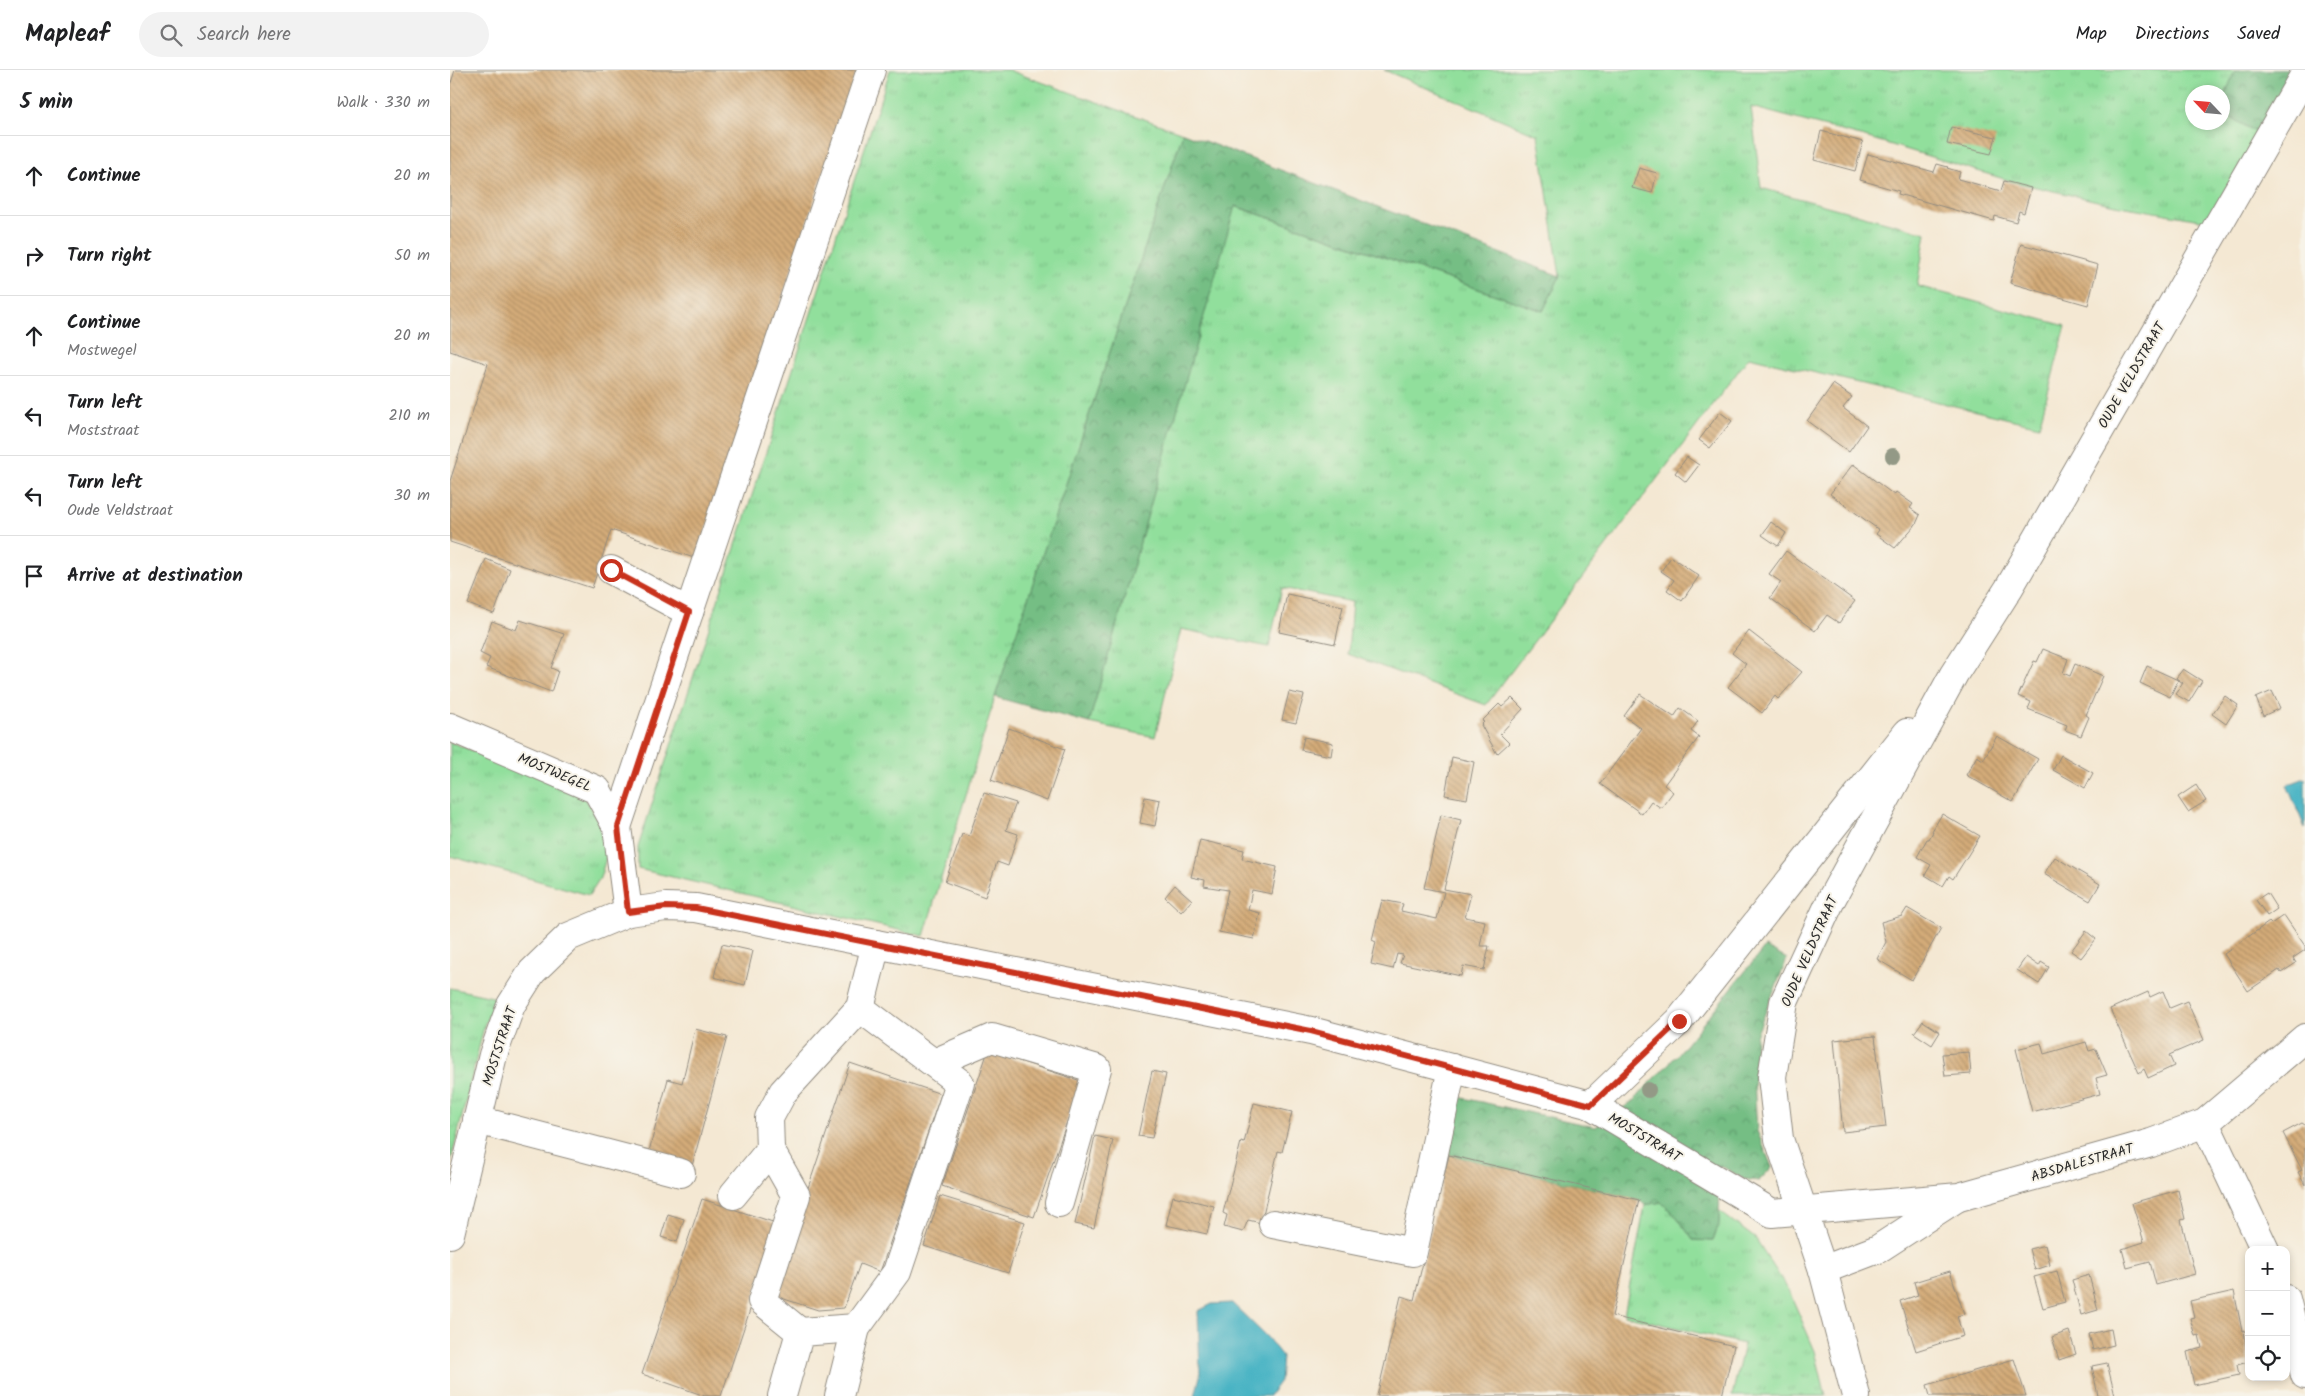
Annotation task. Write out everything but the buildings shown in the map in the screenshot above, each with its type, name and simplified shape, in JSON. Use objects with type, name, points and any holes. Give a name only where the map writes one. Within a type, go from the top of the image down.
[{"type":"street","points":[[618,827],[871,70]]},
{"type":"street","name":"OUDE VELDSTRAAT","points":[[1856,1396],[1823,1270],[1779,1139],[1772,1077],[1784,1002],[1832,898],[1954,674],[2009,588],[2305,74]]},
{"type":"street","points":[[611,570],[689,612]]},
{"type":"street","name":"OUDE VELDSTRAAT","points":[[1591,1105],[1679,1021],[1954,674]]},
{"type":"street","name":"MOSTWEGEL","points":[[450,727],[597,790],[618,827],[628,912]]},
{"type":"street","name":"MOSTSTRAAT","points":[[450,1234],[493,1055],[511,1005],[532,972],[568,937],[628,912],[666,907],[696,908],[1311,1031],[1591,1105],[1772,1213],[1803,1210]]},
{"type":"street","points":[[856,1328],[800,1332],[762,1301],[796,1196],[770,1150],[769,1118],[783,1092],[860,1008],[876,944]]},
{"type":"street","points":[[839,1396],[856,1328],[897,1272],[960,1083],[860,1008]]},
{"type":"street","points":[[934,1064],[992,1038],[1097,1069],[1059,1203]]},
{"type":"street","name":"ABSDALESTRAAT","points":[[1803,1210],[1959,1197],[2151,1142],[2205,1123],[2305,1038]]},
{"type":"street","points":[[1273,1224],[1413,1252],[1452,1068]]},
{"type":"street","points":[[477,1120],[682,1173]]},
{"type":"street","points":[[2205,1123],[2263,1246]]},
{"type":"street","points":[[733,1195],[770,1150]]},
{"type":"street","name":"ABSDALESTRAAT","points":[[1823,1270],[1878,1249],[1959,1197]]},
{"type":"street","points":[[2290,1315],[2305,1375]]},
{"type":"street","points":[[782,1396],[800,1332]]},
{"type":"green space","points":[[890,70],[1008,70],[1183,133],[995,697],[924,936],[638,869],[638,847]]},
{"type":"green space","points":[[1384,70],[2235,70],[2230,85],[2185,85],[2185,130],[2230,130],[2230,117],[2259,134],[2206,221],[2115,205],[2014,182],[1872,139],[1751,107],[1761,188],[1926,233],[1917,286],[2066,326],[2039,426],[1749,357],[1486,705],[1348,654],[1352,602],[1282,588],[1269,647],[1181,629],[1155,737],[1089,723],[1234,206],[1543,311],[1560,276],[1538,135]]},
{"type":"green space","points":[[2235,70],[2296,70],[2259,134],[2230,117],[2229,85]]},
{"type":"green space","points":[[1183,133],[1560,276],[1543,311],[1235,206],[1089,723],[995,697]]},
{"type":"green space","points":[[450,742],[582,793],[599,821],[608,851],[600,878],[589,895],[450,856]]},
{"type":"green space","points":[[1765,947],[1787,959],[1756,1036],[1754,1079],[1757,1131],[1772,1167],[1759,1181],[1743,1179],[1720,1165],[1719,1224],[1713,1241],[1693,1240],[1677,1217],[1661,1202],[1645,1205],[1639,1200],[1449,1155],[1459,1097],[1595,1127],[1633,1101],[1678,1054]]},
{"type":"green space","points":[[450,988],[497,998],[485,1023],[450,1165]]},
{"type":"green space","points":[[1661,1202],[1677,1217],[1693,1240],[1713,1241],[1719,1224],[1719,1211],[1756,1239],[1789,1291],[1815,1351],[1826,1396],[1732,1396],[1744,1344],[1624,1315],[1645,1205]]},
{"type":"water","points":[[2305,778],[2305,828],[2287,785]]},
{"type":"water","points":[[1232,1303],[1267,1337],[1282,1356],[1280,1381],[1269,1396],[1195,1396],[1200,1376],[1198,1311],[1212,1304]]},
{"type":"route","points":[[611,570],[689,612],[618,827],[628,912],[666,907],[696,908],[1311,1031],[1591,1105],[1679,1021]]}]
